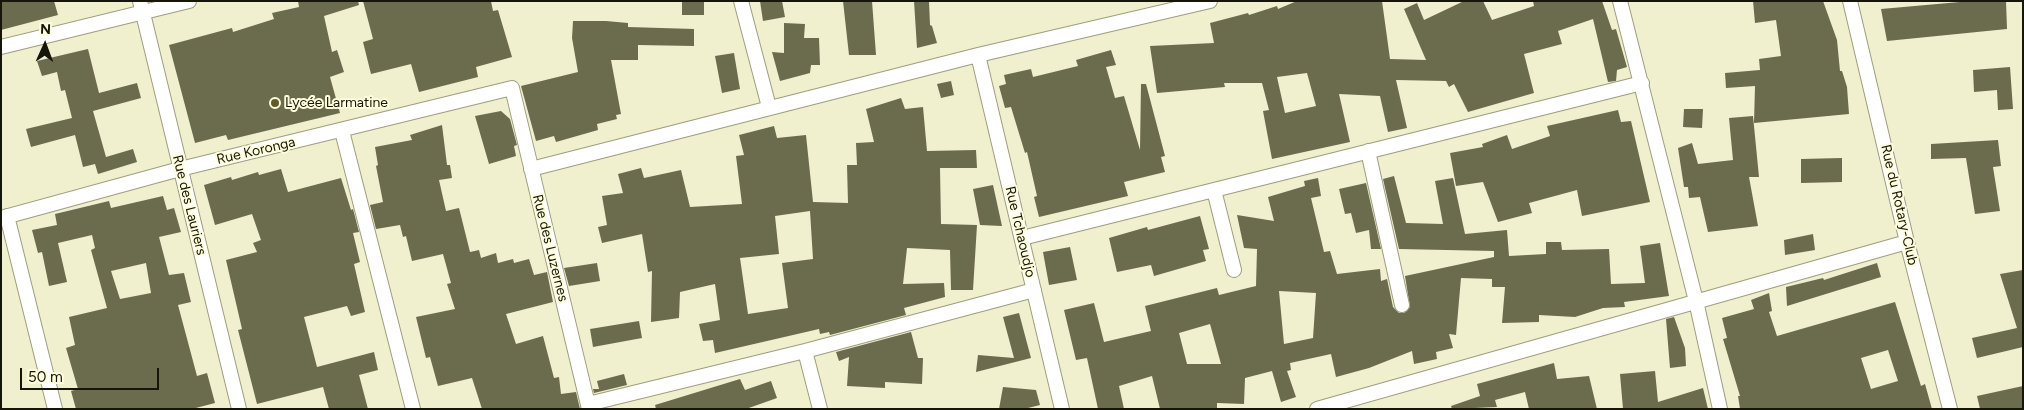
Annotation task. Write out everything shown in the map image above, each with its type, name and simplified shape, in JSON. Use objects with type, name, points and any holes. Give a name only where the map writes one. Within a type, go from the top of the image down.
[{"type":"street","points":[[1,47],[142,7],[189,1]]},
{"type":"street","points":[[741,1],[769,107]]},
{"type":"street","points":[[531,169],[978,55],[1210,1]]},
{"type":"street","points":[[1620,1],[1696,301],[1720,409]]},
{"type":"street","name":"Rue du Rotary-Club","points":[[1850,1],[1907,242],[1950,409]]},
{"type":"street","name":"Rue des Lauriers","points":[[142,7],[239,409]]},
{"type":"street","name":"Rue Tchaoudjo","points":[[978,55],[1062,409]]},
{"type":"street","points":[[1022,238],[1642,83]]},
{"type":"street","name":"Rue Koronga","points":[[4,217],[180,169],[512,88]]},
{"type":"street","name":"Rue des Luzernes","points":[[512,88],[589,406]]},
{"type":"street","points":[[342,131],[413,409]]},
{"type":"street","points":[[1368,151],[1402,305]]},
{"type":"street","points":[[1214,190],[1234,270]]},
{"type":"street","points":[[4,217],[55,409]]},
{"type":"street","points":[[1317,409],[1907,242]]},
{"type":"street","points":[[589,406],[1034,290]]},
{"type":"street","points":[[805,351],[820,409]]},
{"type":"building","points":[[1,1],[54,1],[58,15],[1,30]]},
{"type":"building","points":[[298,1],[358,1],[359,5],[324,16],[332,52],[337,50],[344,72],[330,77],[340,113],[228,140],[226,135],[195,143],[169,45],[232,28],[233,32],[274,19],[272,13],[299,7]]},
{"type":"building","points":[[363,1],[491,1],[493,11],[498,10],[512,57],[476,67],[478,77],[419,92],[411,64],[371,74],[363,42],[373,39]]},
{"type":"building","points":[[682,1],[704,1],[704,15],[682,15]]},
{"type":"building","points":[[760,1],[782,1],[785,17],[763,21]]},
{"type":"building","points":[[843,1],[872,1],[876,55],[849,55]]},
{"type":"building","points":[[914,1],[929,1],[930,25],[932,26],[937,43],[917,48]]},
{"type":"building","points":[[1297,1],[1382,1],[1390,59],[1426,60],[1404,9],[1417,3],[1424,20],[1464,1],[1483,1],[1492,20],[1534,6],[1533,1],[1602,1],[1612,30],[1616,29],[1627,67],[1617,70],[1616,81],[1608,82],[1593,19],[1558,31],[1562,44],[1524,54],[1534,93],[1468,112],[1454,84],[1449,87],[1446,81],[1396,80],[1407,128],[1388,132],[1380,96],[1339,94],[1350,142],[1272,159],[1263,111],[1269,110],[1262,83],[1224,83],[1225,87],[1157,93],[1150,46],[1214,43],[1210,23],[1248,13],[1249,15],[1277,6],[1278,9]],"holes":[[[1307,73],[1316,106],[1285,113],[1277,77]]]},
{"type":"building","points":[[1753,1],[1823,1],[1837,40],[1840,71],[1842,71],[1847,87],[1849,114],[1754,123],[1755,86],[1726,88],[1725,73],[1760,70],[1759,59],[1781,56],[1776,20],[1755,23]]},
{"type":"building","points":[[1971,1],[2006,1],[2007,29],[1887,41],[1881,9]]},
{"type":"building","points":[[573,21],[628,23],[628,27],[694,29],[694,46],[638,45],[638,60],[611,60],[621,114],[616,115],[617,119],[597,124],[598,130],[556,142],[554,136],[536,141],[521,86],[578,72],[572,38]]},
{"type":"building","points":[[784,23],[805,24],[804,38],[819,38],[820,65],[811,65],[810,73],[780,81],[772,52],[784,53]]},
{"type":"building","points":[[88,49],[99,93],[137,83],[141,98],[93,111],[106,157],[133,149],[137,162],[98,174],[95,164],[83,167],[75,135],[31,147],[26,129],[72,118],[65,90],[61,91],[57,72],[42,76],[37,61]]},
{"type":"building","points":[[1111,50],[1116,65],[1106,67],[1115,98],[1124,96],[1140,150],[1141,84],[1146,84],[1165,156],[1161,157],[1165,172],[1124,182],[1128,196],[1039,217],[1034,197],[1037,196],[1027,152],[1025,153],[1011,107],[1005,108],[999,86],[1006,84],[1004,75],[1031,69],[1033,77],[1078,66],[1076,60]]},
{"type":"building","points":[[734,53],[740,89],[722,93],[715,56]]},
{"type":"building","points":[[2010,67],[2013,109],[1998,110],[1997,90],[1974,92],[1973,70]]},
{"type":"building","points":[[951,81],[954,95],[941,98],[937,84]]},
{"type":"building","points":[[901,98],[905,109],[923,107],[927,151],[976,150],[977,168],[940,168],[941,224],[977,225],[973,290],[951,290],[950,250],[907,248],[903,284],[944,283],[945,297],[904,308],[906,315],[830,335],[829,332],[820,334],[819,329],[715,353],[713,340],[703,341],[699,324],[720,320],[715,284],[680,292],[679,318],[651,322],[652,271],[648,272],[642,234],[602,243],[598,227],[607,225],[602,196],[623,193],[618,174],[641,168],[644,178],[681,170],[690,207],[742,204],[736,156],[744,155],[739,135],[774,126],[777,138],[806,135],[813,202],[848,203],[847,165],[857,165],[856,143],[874,142],[866,109]],"holes":[[[810,211],[813,259],[782,263],[788,308],[748,314],[740,258],[779,254],[775,216]]]},
{"type":"building","points":[[1684,109],[1703,109],[1702,128],[1683,127]]},
{"type":"building","points":[[1618,110],[1621,122],[1631,121],[1650,202],[1582,216],[1577,190],[1529,203],[1532,213],[1498,222],[1483,182],[1456,186],[1450,153],[1483,147],[1482,144],[1507,135],[1512,149],[1550,136],[1547,126]]},
{"type":"building","points":[[501,111],[510,119],[517,145],[514,146],[516,156],[489,164],[475,116]]},
{"type":"building","points":[[1753,116],[1759,177],[1749,177],[1758,226],[1708,232],[1700,197],[1689,198],[1688,187],[1684,187],[1678,148],[1692,143],[1698,164],[1733,160],[1729,118]]},
{"type":"building","points":[[442,125],[447,165],[450,165],[452,178],[439,180],[446,211],[459,208],[470,252],[479,250],[481,258],[496,253],[498,263],[513,259],[514,263],[529,259],[534,275],[547,272],[553,302],[506,314],[516,344],[543,336],[554,378],[559,377],[561,394],[576,392],[580,409],[482,409],[472,378],[438,386],[430,357],[426,358],[416,317],[455,309],[447,284],[451,283],[443,254],[412,261],[406,236],[403,237],[400,225],[376,229],[370,205],[383,202],[376,166],[378,165],[375,147],[412,140],[410,135]]},
{"type":"building","points":[[1998,140],[2001,166],[1993,167],[2000,211],[1975,214],[1966,158],[1931,159],[1931,144]]},
{"type":"building","points":[[1842,158],[1842,182],[1801,183],[1801,159]]},
{"type":"building","points":[[281,169],[288,192],[341,178],[351,210],[353,209],[359,232],[353,233],[360,262],[354,264],[365,312],[351,316],[347,306],[304,317],[317,367],[374,352],[378,370],[359,375],[368,409],[329,409],[323,387],[257,404],[238,330],[242,329],[226,260],[257,252],[253,243],[261,240],[252,214],[215,225],[204,185],[231,177],[232,180],[258,172],[259,175]]},
{"type":"building","points":[[1394,176],[1406,223],[1443,224],[1435,181],[1453,178],[1465,234],[1507,230],[1509,256],[1546,254],[1546,242],[1561,242],[1562,250],[1609,249],[1611,284],[1645,283],[1640,246],[1660,243],[1669,296],[1624,302],[1625,307],[1603,308],[1575,317],[1539,315],[1539,322],[1502,323],[1505,287],[1492,287],[1492,279],[1461,278],[1456,335],[1449,334],[1453,348],[1436,352],[1437,359],[1414,364],[1412,351],[1369,368],[1336,377],[1331,354],[1290,363],[1291,370],[1287,371],[1296,397],[1281,402],[1272,371],[1245,378],[1244,404],[1217,403],[1217,409],[1160,409],[1152,376],[1119,386],[1124,409],[1098,409],[1087,358],[1076,360],[1064,310],[1094,303],[1104,342],[1151,331],[1145,306],[1217,288],[1219,295],[1256,286],[1257,249],[1244,248],[1237,215],[1274,221],[1268,197],[1305,186],[1304,181],[1318,178],[1321,196],[1311,198],[1324,252],[1330,251],[1337,274],[1380,269],[1381,281],[1387,279],[1393,307],[1399,313],[1404,313],[1410,307],[1405,276],[1494,257],[1494,251],[1399,249],[1383,179]],"holes":[[[1279,291],[1316,293],[1313,338],[1284,344]],[[1210,324],[1221,364],[1187,364],[1179,333]]]},
{"type":"building","points":[[1366,183],[1381,249],[1371,249],[1369,230],[1356,233],[1351,213],[1345,214],[1339,189]]},
{"type":"building","points":[[993,185],[1002,226],[980,225],[973,189]]},
{"type":"building","points":[[163,196],[167,210],[174,208],[181,232],[159,237],[169,275],[184,273],[191,302],[178,305],[197,376],[207,373],[215,403],[192,409],[76,409],[71,391],[78,389],[66,348],[75,345],[69,317],[107,308],[91,250],[95,248],[92,235],[58,243],[67,282],[49,286],[42,252],[38,253],[32,230],[57,225],[55,214],[109,201],[111,208]],"holes":[[[146,263],[151,293],[120,299],[111,271]]]},
{"type":"building","points":[[1200,216],[1209,249],[1203,250],[1206,261],[1154,276],[1151,265],[1117,272],[1109,238],[1147,227],[1148,230]]},
{"type":"building","points":[[1813,234],[1815,250],[1785,255],[1784,240]]},
{"type":"building","points":[[1070,247],[1077,280],[1049,285],[1043,252]]},
{"type":"building","points":[[597,263],[600,281],[569,286],[564,268]]},
{"type":"building","points":[[1877,263],[1881,277],[1787,306],[1786,287],[1823,278],[1824,280]]},
{"type":"building","points":[[2023,270],[2023,347],[1977,358],[1972,338],[2017,328],[2000,274]]},
{"type":"building","points":[[1769,293],[1772,311],[1769,312],[1777,336],[1895,302],[1921,386],[1925,384],[1932,409],[1740,409],[1738,396],[1740,396],[1723,339],[1727,338],[1722,318],[1754,309],[1751,300]],"holes":[[[1888,350],[1898,381],[1871,389],[1861,358]]]},
{"type":"building","points":[[1019,313],[1031,358],[976,372],[978,355],[1014,358],[1003,317]]},
{"type":"building","points":[[1674,317],[1685,348],[1686,366],[1670,368],[1666,319]]},
{"type":"building","points":[[639,321],[642,338],[593,347],[590,329]]},
{"type":"building","points":[[911,332],[918,358],[923,358],[922,384],[885,382],[885,388],[847,386],[849,357],[839,361],[836,352]]},
{"type":"building","points":[[1554,363],[1557,379],[1589,376],[1597,409],[1529,409],[1525,392],[1495,400],[1497,407],[1452,409],[1451,406],[1480,396],[1477,384]]},
{"type":"building","points":[[1655,371],[1658,402],[1703,388],[1708,409],[1623,409],[1620,374]]},
{"type":"building","points":[[624,374],[627,385],[594,393],[593,389],[599,389],[597,381]]},
{"type":"building","points":[[740,379],[745,390],[771,381],[777,398],[746,409],[656,409],[655,405]]},
{"type":"building","points":[[2023,386],[2023,409],[1980,409],[1977,396]]},
{"type":"building","points":[[1003,387],[1036,390],[1040,405],[1024,409],[999,409]]},
{"type":"place","name":"Lycée Larmatine","points":[[275,103]]}]
